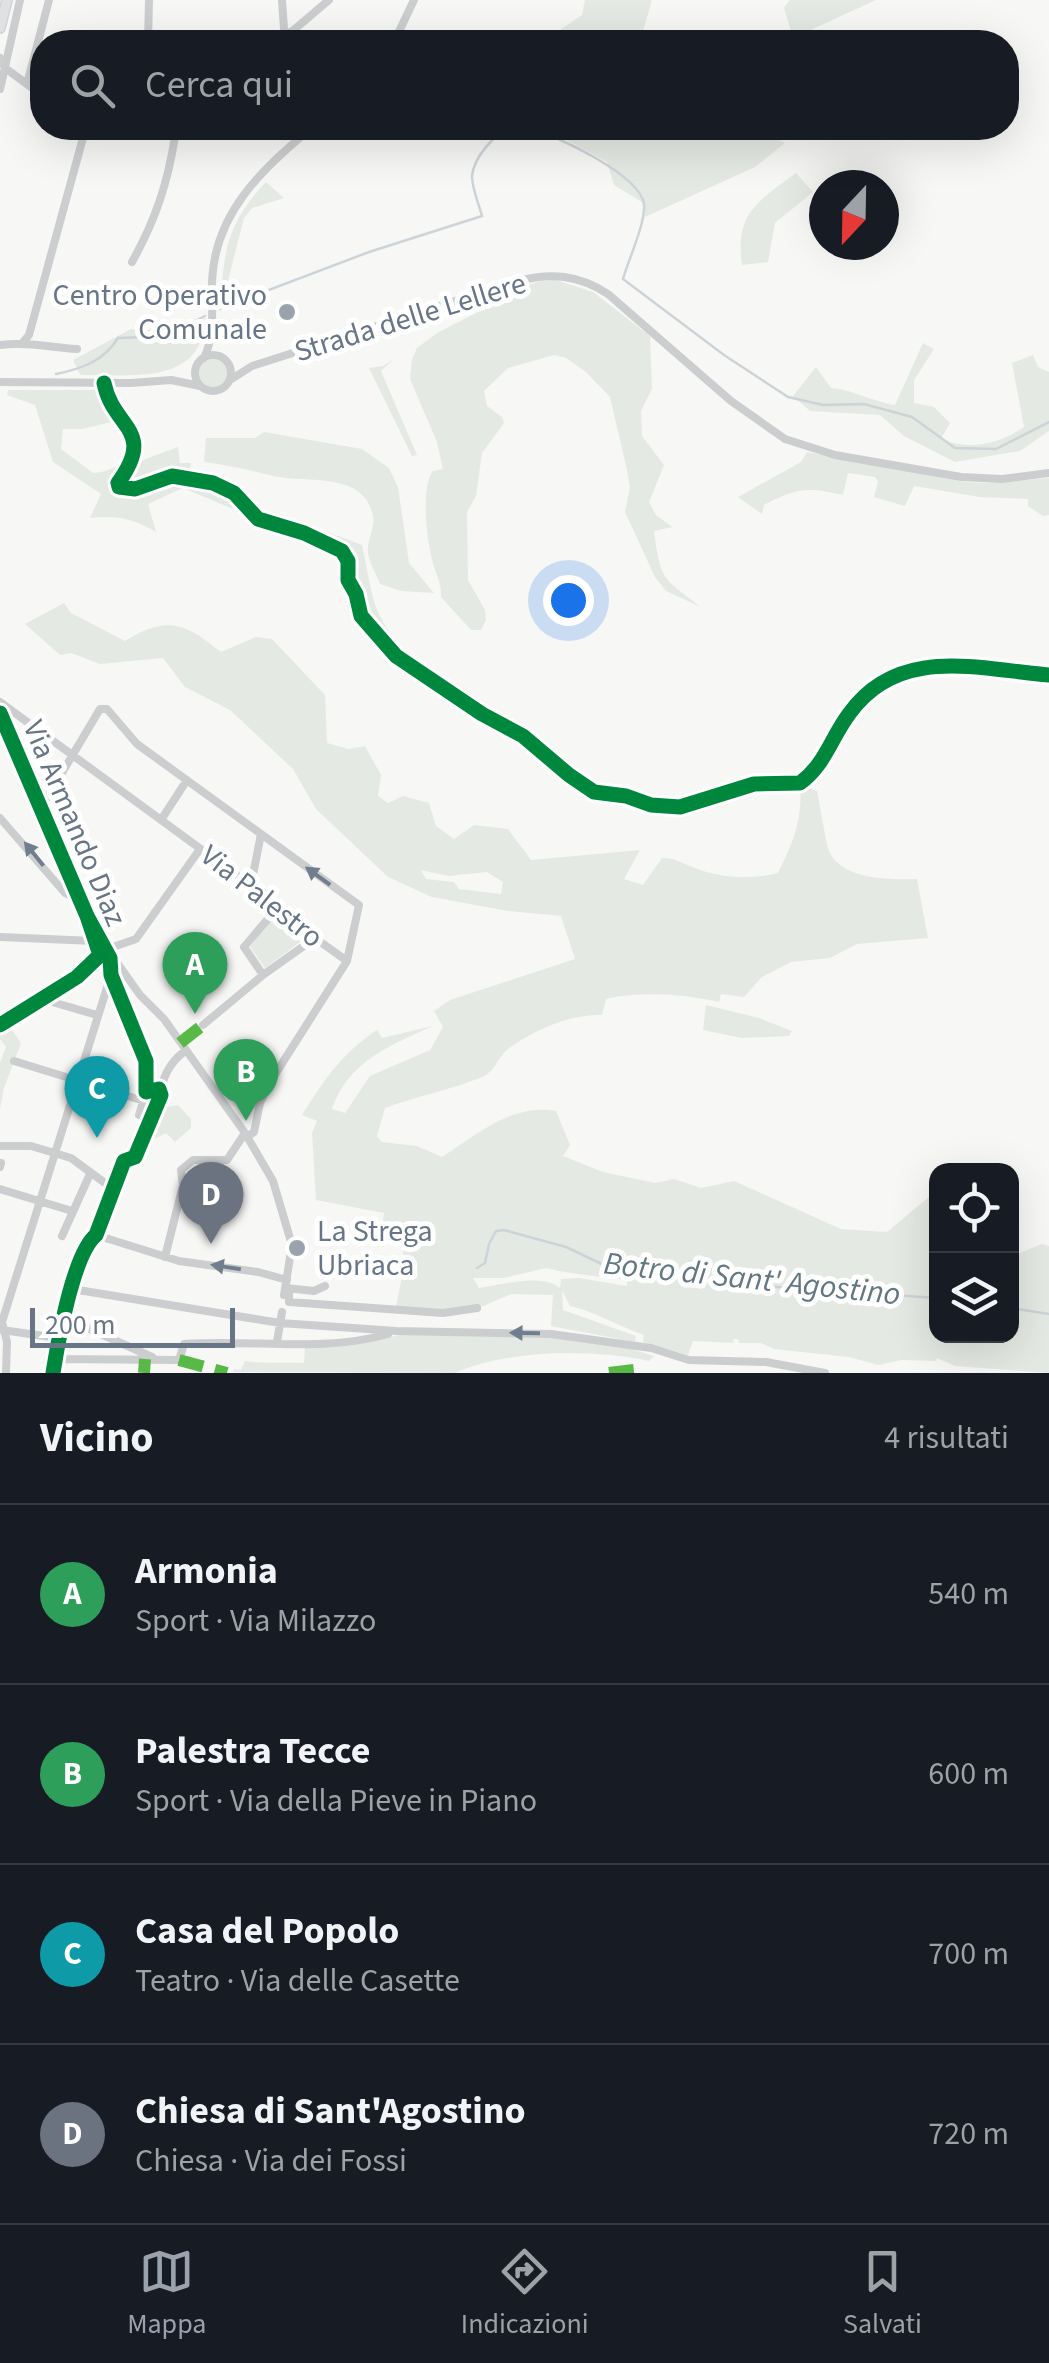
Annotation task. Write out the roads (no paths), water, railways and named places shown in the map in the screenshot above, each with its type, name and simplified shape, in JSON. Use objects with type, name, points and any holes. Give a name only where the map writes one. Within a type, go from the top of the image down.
[{"type":"main road","points":[[0,28],[6,0]]},
{"type":"main road","name":"Via Armando Diaz","points":[[0,713],[80,899],[94,941],[105,956]]},
{"type":"main road","points":[[0,1025],[105,956]]},
{"type":"street","points":[[0,89],[20,0]]},
{"type":"street","points":[[42,30],[49,0]]},
{"type":"street","points":[[148,30],[149,0]]},
{"type":"street","points":[[282,0],[285,30]]},
{"type":"street","points":[[294,30],[330,0]]},
{"type":"street","points":[[400,30],[414,0]]},
{"type":"street","points":[[0,58],[2,70]]},
{"type":"street","points":[[2,70],[28,84],[30,76]]},
{"type":"street","points":[[24,340],[82,140]]},
{"type":"street","points":[[132,262],[164,196],[174,140]]},
{"type":"street","points":[[171,380],[204,358],[212,333],[214,263],[226,223],[252,182],[297,140]]},
{"type":"street","name":"Strada delle Lellere","points":[[230,380],[252,366],[518,281],[542,276],[568,277],[608,294],[731,401],[786,438],[835,455],[960,477],[1049,473]]},
{"type":"street","points":[[0,382],[171,380],[217,392],[230,380],[231,370],[212,333]]},
{"type":"street","points":[[0,345],[24,340],[34,346],[77,349]]},
{"type":"street","points":[[204,358],[223,359]]},
{"type":"street","name":"Strada delle Lellere","points":[[223,359],[252,366]]},
{"type":"street","points":[[196,366],[200,386]]},
{"type":"street","points":[[104,383],[135,447],[118,487],[135,489],[172,476],[213,483],[234,494],[258,519],[304,532],[342,551],[361,616],[396,656],[482,714],[523,736],[584,786],[606,796],[680,807],[754,784],[800,782],[821,762],[850,711],[874,688],[906,670],[927,665],[1049,676]]},
{"type":"street","name":"Via Palestro","points":[[0,702],[72,756],[314,932],[315,938],[347,962],[359,905],[133,740],[112,712],[100,709],[72,756]]},
{"type":"street","points":[[10,735],[17,724],[32,726]]},
{"type":"street","points":[[41,808],[72,756]]},
{"type":"street","points":[[161,820],[187,780]]},
{"type":"street","points":[[0,818],[64,893],[80,899]]},
{"type":"street","points":[[251,886],[261,834]]},
{"type":"street","points":[[113,947],[136,939],[200,849]]},
{"type":"street","points":[[263,975],[244,947],[278,906]]},
{"type":"street","points":[[87,916],[146,1061],[145,1097],[139,1115]]},
{"type":"street","points":[[0,936],[94,941]]},
{"type":"street","points":[[203,1025],[315,938]]},
{"type":"street","points":[[105,956],[105,990]]},
{"type":"street","points":[[105,956],[118,964],[140,996],[164,1020],[248,1134],[273,1181],[292,1245],[286,1288],[289,1302],[443,1314],[477,1308]]},
{"type":"street","points":[[165,1257],[183,1185],[183,1167],[193,1160],[217,1162],[230,1158],[248,1134],[269,1084],[347,962]]},
{"type":"street","points":[[6,1373],[7,1342],[1,1330],[111,975]]},
{"type":"street","points":[[42,998],[97,1015]]},
{"type":"street","points":[[52,1373],[63,1317],[87,1244],[96,1235],[124,1162],[135,1157],[170,1064],[185,1051]]},
{"type":"street","points":[[14,1061],[145,1097],[160,1089]]},
{"type":"street","points":[[3,1148],[54,1152],[76,1161],[114,1190]]},
{"type":"street","points":[[62,1236],[90,1174]]},
{"type":"street","points":[[0,1189],[72,1211]]},
{"type":"street","points":[[96,1235],[165,1257],[258,1272],[286,1288],[320,1291],[325,1286]]},
{"type":"street","points":[[72,1289],[280,1323],[396,1331],[550,1334],[638,1346],[689,1360],[766,1362],[825,1373]]},
{"type":"street","points":[[278,1342],[282,1312]]},
{"type":"street","points":[[63,1317],[156,1359]]},
{"type":"street","points":[[1,1330],[58,1338]]},
{"type":"street","points":[[55,1359],[179,1360],[184,1344],[341,1341],[396,1331]]},
{"type":"street","points":[[708,1362],[710,1373]]},
{"type":"waterway","points":[[219,309],[369,252],[482,216],[472,176],[477,161],[493,140]]},
{"type":"waterway","points":[[560,140],[613,169],[639,193],[644,204],[623,279],[724,355],[788,397],[823,405],[864,404],[912,417],[955,448],[996,449],[1049,422]]},
{"type":"waterway","points":[[56,374],[91,363],[118,338],[146,337],[172,324],[193,322],[205,316]]},
{"type":"waterway","name":"Botro di Sant' Agostino","points":[[477,1268],[485,1263],[496,1231],[504,1230],[566,1247],[606,1266],[777,1287],[929,1298]]},
{"type":"waterway","name":"Botro di Sant' Agostino","points":[[1019,1309],[1049,1314]]},
{"type":"place","name":"Centro Operativo Comunale","points":[[287,312]]},
{"type":"place","name":"Armonia","points":[[195,1014]]},
{"type":"place","name":"Palestra Tecce","points":[[246,1121]]},
{"type":"place","name":"Casa del Popolo","points":[[97,1138]]},
{"type":"place","name":"Chiesa di Sant'Agostino","points":[[211,1244]]},
{"type":"place","name":"La Strega Ubriaca","points":[[297,1248]]}]
